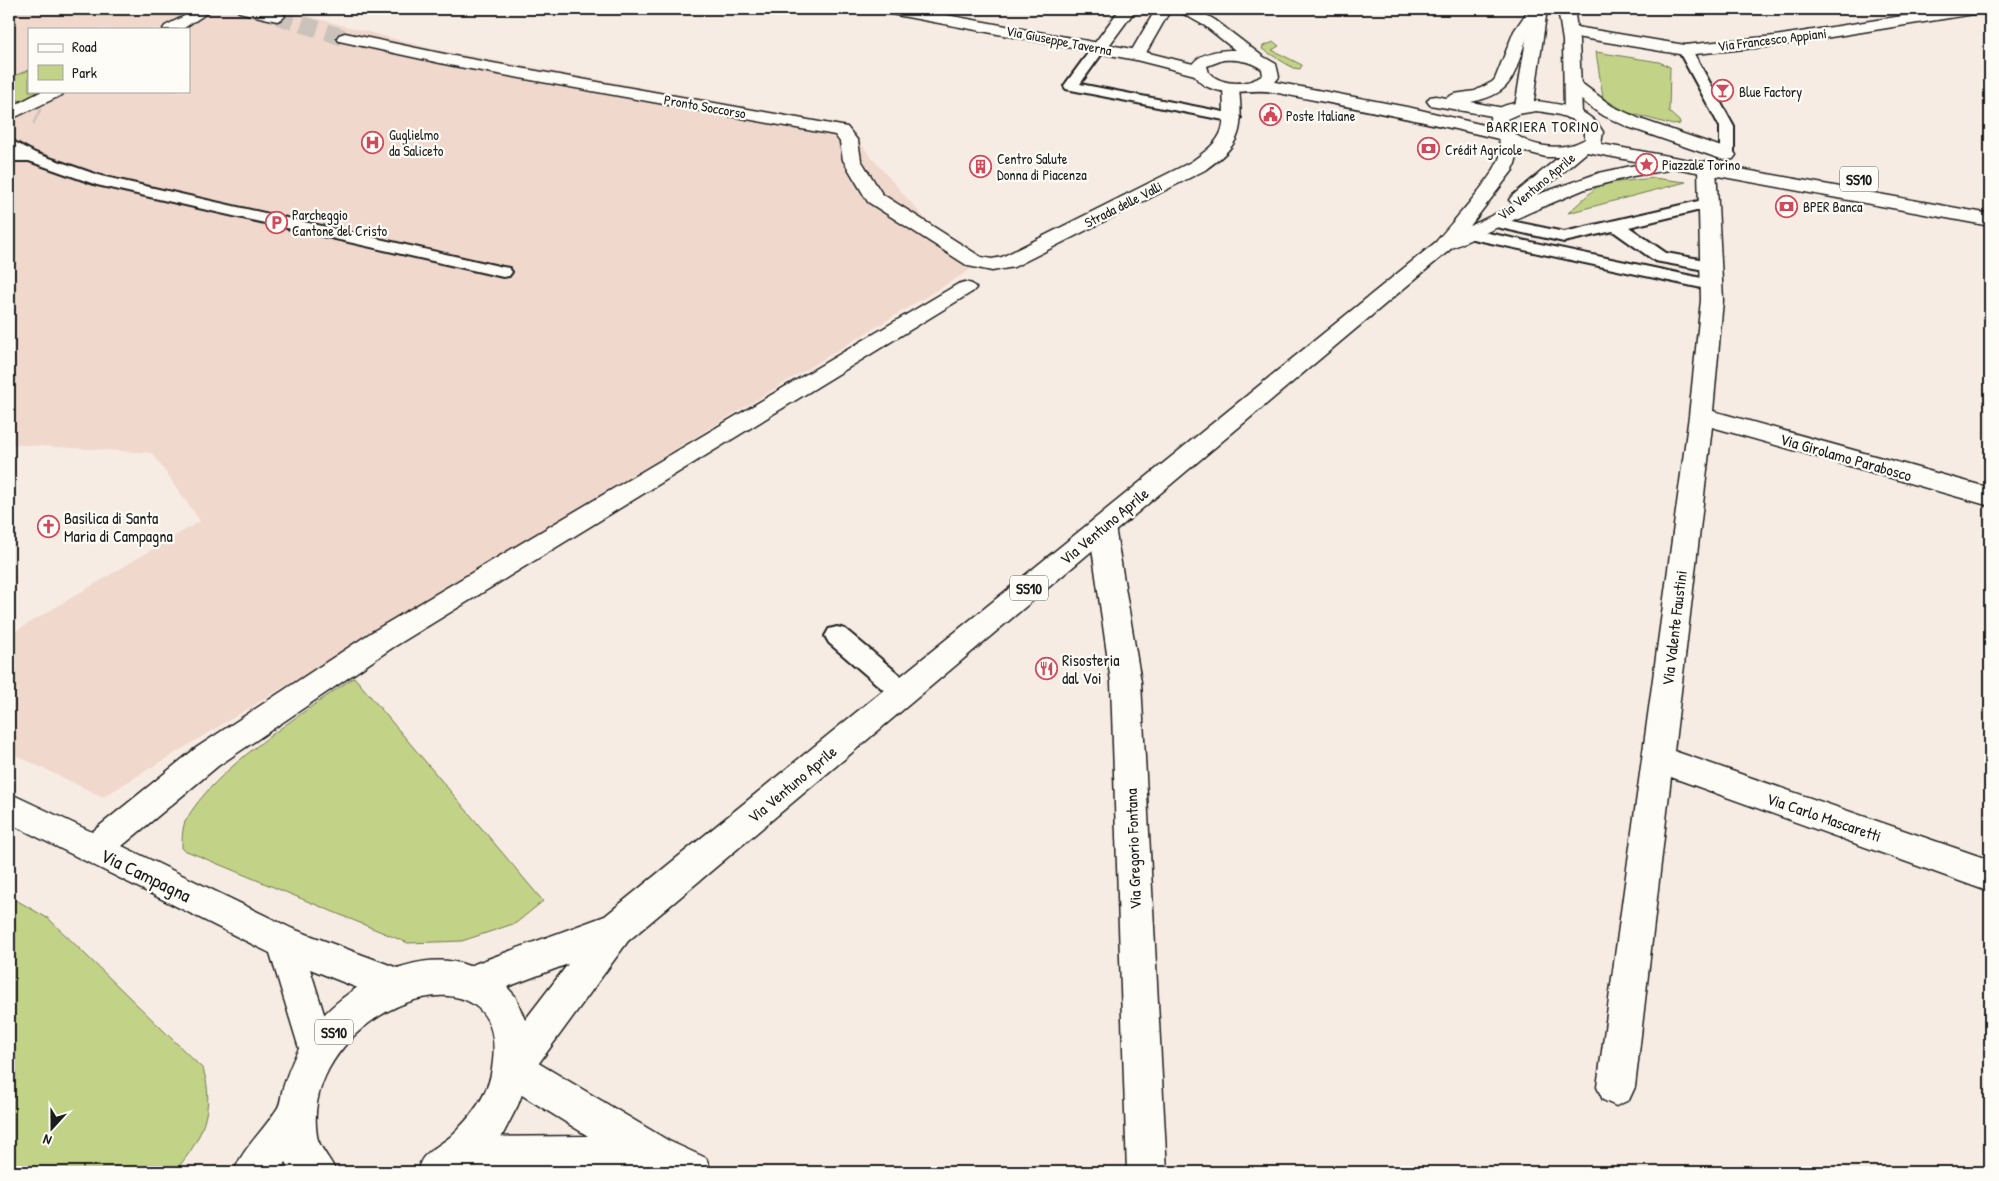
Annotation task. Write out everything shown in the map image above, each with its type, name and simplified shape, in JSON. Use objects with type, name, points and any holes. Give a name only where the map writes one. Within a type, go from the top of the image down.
[{"type":"street","points":[[174,28],[205,9]]},
{"type":"street","points":[[244,9],[277,16]]},
{"type":"street","name":"Via Giuseppe Taverna","points":[[892,9],[1137,55],[1204,58]]},
{"type":"street","points":[[1099,48],[1128,9]]},
{"type":"street","points":[[1137,55],[1164,9]]},
{"type":"street","points":[[1176,9],[1193,30]]},
{"type":"street","points":[[1184,9],[1210,23],[1255,58],[1270,67],[1267,79]]},
{"type":"street","points":[[1418,98],[1469,97],[1482,95],[1497,88],[1503,81],[1522,31],[1538,9]]},
{"type":"street","points":[[1524,106],[1538,9]]},
{"type":"street","points":[[1566,9],[1570,31],[1574,86],[1573,114]]},
{"type":"street","name":"Via Francesco Appiani","points":[[1570,31],[1685,50],[1775,41],[1974,9]]},
{"type":"street","name":"Pronto Soccorso","points":[[345,38],[454,61],[841,131],[849,141],[852,160],[875,198],[975,262],[992,265],[1007,263]]},
{"type":"street","points":[[1255,58],[1232,54],[1204,58],[1209,82],[1230,88],[1242,88],[1267,79],[1418,98],[1503,113]]},
{"type":"street","points":[[1267,79],[1507,136]]},
{"type":"street","points":[[1574,86],[1606,110],[1707,162]]},
{"type":"street","points":[[1230,88],[1232,127]]},
{"type":"street","points":[[11,112],[54,92]]},
{"type":"street","name":"SS10","points":[[1990,203],[1707,162],[1584,148],[1555,152],[1541,150],[1522,144],[1507,136],[1500,130],[1498,123],[1503,113],[1524,106],[1549,108],[1573,114],[1593,128],[1707,162],[1990,220]]},
{"type":"street","points":[[11,112],[36,116]]},
{"type":"street","name":"Strada delle Valli","points":[[1007,263],[1198,166],[1217,153],[1232,127]]},
{"type":"street","points":[[1584,148],[1594,141],[1596,135],[1593,128]]},
{"type":"street","name":"Via Ventuno Aprile","points":[[512,1068],[616,929],[1443,246],[1504,170],[1509,160],[1511,148],[1507,136]]},
{"type":"street","name":"Via Ventuno Aprile","points":[[1493,222],[1584,148]]},
{"type":"street","name":"SS10","points":[[1443,246],[1542,199],[1603,176],[1648,167],[1707,162]]},
{"type":"street","name":"Via Valente Faustini","points":[[1616,1087],[1701,416],[1712,300],[1707,204],[1707,162]]},
{"type":"street","points":[[95,850],[125,823],[207,757],[382,640],[965,288]]},
{"type":"street","name":"Via Girolamo Parabosco","points":[[1701,416],[1990,497]]},
{"type":"street","name":"Via Gregorio Fontana","points":[[1102,528],[1126,682],[1147,1172]]},
{"type":"street","name":"Via Carlo Mascaretti","points":[[1657,758],[1990,876]]},
{"type":"street","name":"Via Campagna","points":[[9,807],[284,942],[398,986]]},
{"type":"street","name":"Via Ventuno Aprile","points":[[471,983],[616,929]]},
{"type":"street","points":[[284,942],[317,1052]]},
{"type":"street","name":"Via Ventuno Aprile","points":[[316,1172],[300,1149],[296,1116],[303,1084],[317,1052],[340,1024],[368,1001],[398,986],[424,979],[448,978],[471,983],[491,995],[506,1015],[513,1039],[512,1068],[498,1108],[484,1131],[448,1165]]},
{"type":"street","points":[[512,1068],[655,1155],[692,1172]]},
{"type":"street","name":"Via Ventuno Aprile","points":[[254,1172],[296,1116]]},
{"type":"street","points":[[448,1165],[543,1164],[655,1155]]},
{"type":"lane","points":[[1099,48],[1072,86],[1232,127]]},
{"type":"lane","points":[[1685,50],[1727,127],[1707,162]]},
{"type":"lane","points":[[9,143],[30,156],[97,180],[503,272]]},
{"type":"lane","points":[[9,157],[30,156]]},
{"type":"lane","points":[[1493,222],[1564,237],[1707,204]]},
{"type":"lane","points":[[1616,225],[1660,256],[1710,275]]},
{"type":"lane","points":[[1470,234],[1710,275]]},
{"type":"lane","points":[[837,636],[903,692]]},
{"type":"shaded area","points":[[9,9],[281,9],[433,49],[847,125],[872,158],[970,270],[103,797],[9,752],[9,635],[200,521],[152,453],[9,444]]},
{"type":"green space","points":[[1274,42],[1279,46],[1272,50],[1302,65],[1300,69],[1293,68],[1262,49],[1263,46]]},
{"type":"green space","points":[[1596,52],[1659,62],[1670,67],[1669,112],[1680,124],[1673,125],[1626,112],[1603,98]]},
{"type":"green space","points":[[28,70],[28,92],[45,92],[23,102],[9,96],[9,78]]},
{"type":"green space","points":[[1653,178],[1686,182],[1568,213],[1600,184]]},
{"type":"green space","points":[[354,677],[543,901],[516,923],[462,941],[408,943],[182,849],[185,822],[198,802],[216,782],[261,743]]},
{"type":"green space","points":[[9,896],[49,919],[203,1069],[208,1098],[204,1124],[192,1149],[174,1172],[9,1172]]},
{"type":"tunnel","points":[[277,16],[345,38]]},
{"type":"place","name":"Blue Factory","points":[[1723,91]]},
{"type":"place","name":"Poste Italiane","points":[[1270,115]]},
{"type":"place","name":"Guglielmo da Saliceto","points":[[373,142]]},
{"type":"place","name":"Crédit Agricole","points":[[1429,149]]},
{"type":"place","name":"Piazzale Torino","points":[[1646,164]]},
{"type":"place","name":"Centro Salute Donna di Piacenza","points":[[981,166]]},
{"type":"place","name":"BPER Banca","points":[[1787,206]]},
{"type":"place","name":"Parcheggio Cantone del Cristo","points":[[276,222]]},
{"type":"place","name":"Basilica di Santa Maria di Campagna","points":[[48,527]]},
{"type":"place","name":"Risosteria dal Voi","points":[[1046,669]]},
{"type":"district","name":"BARRIERA TORINO","points":[[1543,126]]}]
